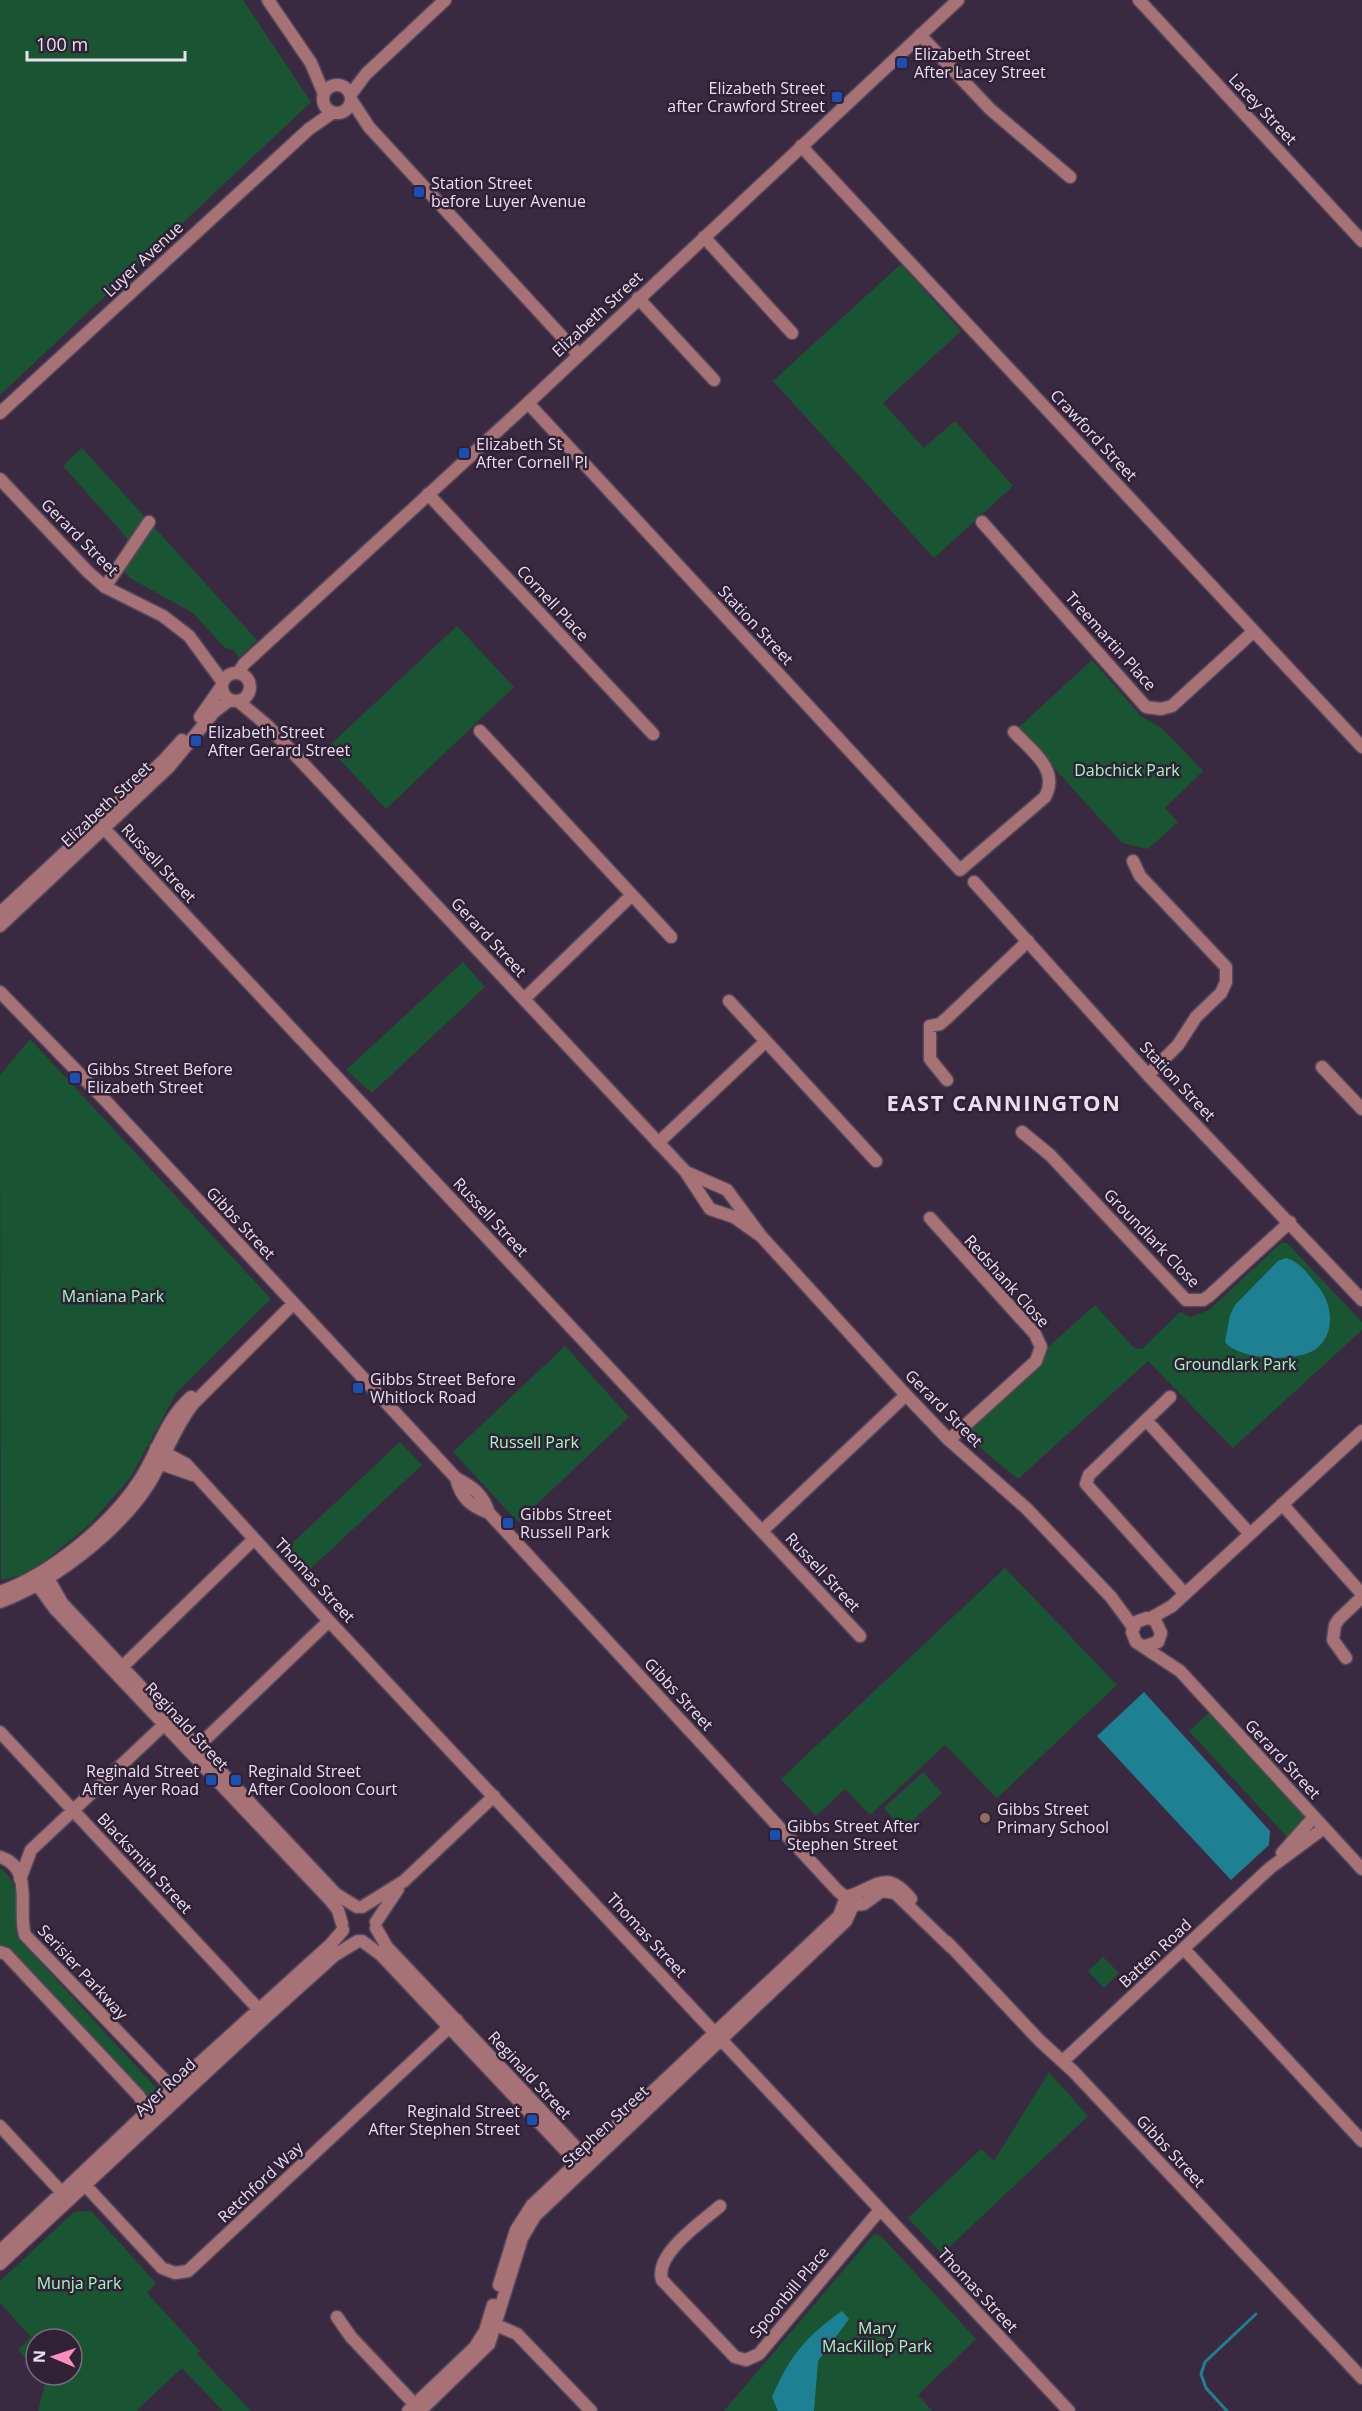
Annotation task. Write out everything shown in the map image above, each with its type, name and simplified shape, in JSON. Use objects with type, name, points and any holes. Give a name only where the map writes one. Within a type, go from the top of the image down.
[{"type":"street","points":[[268,0],[311,63],[324,98],[337,113],[369,127]]},
{"type":"street","points":[[324,98],[345,92],[445,0]]},
{"type":"street","name":"Elizabeth Street","points":[[240,674],[244,664],[528,403],[958,0]]},
{"type":"street","name":"Lacey Street","points":[[1139,0],[1362,241]]},
{"type":"street","points":[[920,35],[990,109],[1070,177]]},
{"type":"street","points":[[311,63],[345,92],[369,127],[578,354]]},
{"type":"street","name":"Luyer Avenue","points":[[0,414],[309,129],[337,113],[345,92]]},
{"type":"street","name":"Luyer Avenue","points":[[309,129],[324,98]]},
{"type":"street","name":"Crawford Street","points":[[801,146],[1362,747]]},
{"type":"street","points":[[704,237],[792,333]]},
{"type":"street","points":[[638,298],[714,380]]},
{"type":"street","name":"Station Street","points":[[528,403],[960,870],[1045,797],[1050,788],[1050,774],[1014,732]]},
{"type":"street","name":"Gerard Street","points":[[0,479],[88,573],[105,587],[163,616],[201,650],[240,674]]},
{"type":"street","name":"Cornell Place","points":[[428,494],[654,734]]},
{"type":"street","points":[[105,587],[148,522]]},
{"type":"street","name":"Treemartin Place","points":[[982,522],[1146,707],[1161,710],[1172,706],[1254,631]]},
{"type":"street","name":"Gerard Street","points":[[201,650],[222,684]]},
{"type":"street","points":[[240,674],[249,692],[234,701],[224,695],[222,684],[227,675],[240,674]]},
{"type":"street","name":"Elizabeth Street","points":[[0,926],[163,761],[208,708],[222,684]]},
{"type":"street","name":"Gerard Street","points":[[249,692],[268,726]]},
{"type":"street","name":"Elizabeth Street","points":[[0,913],[169,767],[214,712],[234,701]]},
{"type":"street","name":"Gerard Street","points":[[234,701],[268,726],[524,999],[685,1171],[710,1209],[734,1217],[761,1236]]},
{"type":"street","points":[[480,731],[671,937]]},
{"type":"street","name":"Russell Street","points":[[101,825],[860,1636]]},
{"type":"street","points":[[1133,861],[1140,876],[1226,968],[1226,982],[1221,993],[1196,1017],[1178,1045],[1148,1075]]},
{"type":"street","name":"Station Street","points":[[974,882],[1148,1075],[1362,1300]]},
{"type":"street","points":[[524,999],[632,896]]},
{"type":"street","points":[[947,1080],[930,1059],[930,1026],[940,1024],[1028,942]]},
{"type":"street","name":"Gibbs Street","points":[[0,992],[104,1099],[456,1478],[474,1487],[482,1496],[489,1513],[852,1899],[881,1881],[897,1884],[952,1948],[1063,2061],[1362,2378]]},
{"type":"street","points":[[729,1001],[876,1161]]},
{"type":"street","points":[[658,1143],[766,1041]]},
{"type":"street","points":[[1322,1067],[1362,1109]]},
{"type":"street","name":"Groundlark Close","points":[[1022,1132],[1050,1155],[1186,1300],[1203,1300],[1209,1296],[1290,1222]]},
{"type":"street","name":"Gerard Street","points":[[685,1171],[728,1190],[761,1236],[906,1395],[949,1440],[1026,1508],[1111,1597],[1133,1627],[1134,1639],[1180,1671],[1362,1869]]},
{"type":"street","name":"Redshank Close","points":[[930,1218],[1035,1334],[1041,1347],[1036,1361],[949,1440]]},
{"type":"street","points":[[0,1602],[40,1578],[77,1547],[124,1499],[155,1462],[178,1409],[214,1380],[293,1304]]},
{"type":"street","points":[[762,1531],[906,1395]]},
{"type":"street","points":[[1170,1397],[1089,1475],[1086,1484],[1185,1594]]},
{"type":"street","points":[[1146,1420],[1250,1534]]},
{"type":"street","points":[[1133,1627],[1154,1625],[1362,1431]]},
{"type":"street","name":"Thomas Street","points":[[161,1449],[186,1464],[329,1621],[879,2211],[1069,2411]]},
{"type":"street","name":"Thomas Street","points":[[155,1462],[185,1470],[201,1481]]},
{"type":"street","points":[[1282,1504],[1362,1595],[1335,1625],[1333,1640],[1346,1658]]},
{"type":"street","points":[[119,1670],[255,1539]]},
{"type":"street","points":[[0,1592],[40,1578]]},
{"type":"street","name":"Reginald Street","points":[[40,1578],[119,1670],[330,1900],[338,1910],[343,1927]]},
{"type":"street","name":"Gerard Street","points":[[1111,1597],[1154,1625],[1180,1671]]},
{"type":"street","points":[[194,1750],[329,1621]]},
{"type":"street","points":[[1145,1647],[1153,1646],[1154,1625]]},
{"type":"street","points":[[20,1879],[31,1850],[167,1721]]},
{"type":"street","name":"Blacksmith Street","points":[[0,1732],[262,2013]]},
{"type":"street","name":"Reginald Street","points":[[194,1750],[336,1894],[359,1907]]},
{"type":"street","points":[[404,1881],[370,1938],[360,1941],[349,1938],[343,1927],[345,1915],[404,1881],[494,1796]]},
{"type":"street","name":"Batten Road","points":[[1063,2061],[1270,1868],[1314,1817]]},
{"type":"street","name":"Batten Road","points":[[1270,1868],[1324,1827]]},
{"type":"street","points":[[0,1857],[31,1850]]},
{"type":"street","points":[[0,1857],[16,1866],[20,1879]]},
{"type":"street","name":"Serisier Parkway","points":[[20,1879],[25,1895],[22,1927],[25,1935],[176,2092]]},
{"type":"street","name":"Stephen Street","points":[[416,2409],[476,2347],[492,2323],[520,2222],[532,2205],[584,2163],[718,2036],[846,1921],[852,1899]]},
{"type":"street","points":[[359,1907],[372,1913],[376,1925]]},
{"type":"street","name":"Reginald Street","points":[[376,1925],[387,1947],[453,2024],[584,2163]]},
{"type":"street","name":"Ayer Road","points":[[0,2264],[65,2197],[262,2013],[332,1944],[343,1927]]},
{"type":"street","name":"Reginald Street","points":[[360,1941],[381,1955],[453,2024]]},
{"type":"street","name":"Ayer Road","points":[[262,2013],[334,1955],[360,1941]]},
{"type":"street","points":[[1184,1949],[1362,2141]]},
{"type":"street","points":[[0,1952],[7,1955],[139,2096],[151,2115]]},
{"type":"street","name":"Retchford Way","points":[[85,2185],[162,2268],[175,2273],[188,2271],[453,2024]]},
{"type":"street","name":"Ayer Road","points":[[0,2251],[65,2197],[85,2185],[151,2115]]},
{"type":"street","points":[[0,2126],[65,2197]]},
{"type":"street","name":"Spoonbill Place","points":[[720,2206],[667,2254],[661,2264],[660,2274],[662,2280],[735,2357],[746,2360],[759,2354],[879,2211]]},
{"type":"street","points":[[337,2317],[351,2337],[416,2409]]},
{"type":"street","points":[[492,2323],[517,2334],[591,2411]]},
{"type":"green space","points":[[0,0],[243,0],[311,102],[0,395]]},
{"type":"green space","points":[[901,264],[961,331],[883,403],[924,448],[955,421],[1013,486],[934,558],[773,381]]},
{"type":"green space","points":[[82,448],[257,640],[239,658],[234,650],[225,648],[193,613],[130,578],[123,570],[127,538],[63,466]]},
{"type":"green space","points":[[457,626],[514,687],[386,809],[328,747]]},
{"type":"green space","name":"Dabchick Park","points":[[1092,660],[1141,716],[1162,728],[1203,771],[1165,808],[1178,822],[1148,849],[1122,843],[1018,728]]},
{"type":"green space","points":[[463,962],[485,987],[372,1093],[346,1070]]},
{"type":"green space","name":"Maniana Park","points":[[30,1039],[271,1299],[176,1393],[131,1477],[90,1524],[45,1561],[21,1575],[1,1580],[0,1075]]},
{"type":"green space","name":"Groundlark Park","points":[[1281,1243],[1287,1243],[1362,1322],[1362,1330],[1233,1448],[1148,1361],[1018,1479],[966,1436],[968,1429],[1046,1355],[1047,1348],[1095,1305],[1134,1348],[1142,1349],[1180,1312],[1191,1317],[1209,1310]]},
{"type":"green space","name":"Russell Park","points":[[565,1346],[629,1417],[518,1522],[453,1452]]},
{"type":"green space","points":[[400,1442],[422,1465],[306,1573],[285,1550]]},
{"type":"green space","points":[[1005,1568],[1117,1685],[997,1798],[945,1745],[870,1815],[845,1789],[816,1816],[781,1779]]},
{"type":"green space","points":[[1211,1711],[1308,1817],[1287,1837],[1189,1731]]},
{"type":"green space","points":[[923,1772],[942,1793],[903,1830],[884,1808]]},
{"type":"green space","points":[[0,1868],[13,1883],[17,1900],[18,1938],[160,2092],[151,2101],[7,1948],[0,1946]]},
{"type":"green space","points":[[1103,1957],[1119,1973],[1104,1988],[1088,1971]]},
{"type":"green space","points":[[1049,2072],[1088,2116],[942,2254],[908,2218],[981,2149],[994,2161]]},
{"type":"green space","name":"Munja Park","points":[[91,2211],[156,2283],[147,2293],[200,2351],[197,2354],[251,2411],[223,2411],[182,2368],[136,2411],[38,2411],[44,2387],[84,2387],[84,2327],[24,2327],[24,2329],[0,2303],[0,2281],[74,2212]]},
{"type":"green space","name":"Mary MacKillop Park","points":[[874,2234],[881,2236],[976,2339],[918,2395],[932,2411],[724,2411]]},
{"type":"green space","name":"Munja Park","points":[[24,2344],[24,2357],[18,2350]]},
{"type":"water","points":[[1286,1258],[1303,1268],[1328,1303],[1330,1317],[1325,1338],[1316,1349],[1283,1358],[1255,1356],[1232,1348],[1225,1342],[1230,1315],[1235,1305],[1278,1261]]},
{"type":"water","points":[[1144,1692],[1270,1831],[1269,1845],[1231,1880],[1097,1736]]},
{"type":"water","points":[[842,2311],[849,2319],[818,2361],[814,2411],[778,2411],[772,2397],[792,2359],[808,2339]]},
{"type":"waterway","points":[[1227,2411],[1206,2388],[1201,2374],[1205,2362],[1256,2314]]},
{"type":"place","name":"Elizabeth Street After Lacey Street","points":[[902,63]]},
{"type":"place","name":"Elizabeth Street after Crawford Street","points":[[837,97]]},
{"type":"place","name":"Station Street before Luyer Avenue","points":[[419,192]]},
{"type":"place","name":"Elizabeth St After Cornell Pl","points":[[464,453]]},
{"type":"place","name":"Elizabeth Street After Gerard Street","points":[[196,741]]},
{"type":"place","name":"Gibbs Street Before Elizabeth Street","points":[[75,1078]]},
{"type":"place","name":"Gibbs Street Before Whitlock Road","points":[[358,1388]]},
{"type":"place","name":"Gibbs Street Russell Park","points":[[508,1523]]},
{"type":"place","name":"Reginald Street After Ayer Road","points":[[211,1780]]},
{"type":"place","name":"Reginald Street After Cooloon Court","points":[[236,1780]]},
{"type":"place","name":"Gibbs Street Primary School","points":[[985,1818]]},
{"type":"place","name":"Gibbs Street After Stephen Street","points":[[775,1835]]},
{"type":"place","name":"Reginald Street After Stephen Street","points":[[532,2120]]},
{"type":"district","name":"EAST CANNINGTON","points":[[1004,1102]]}]
